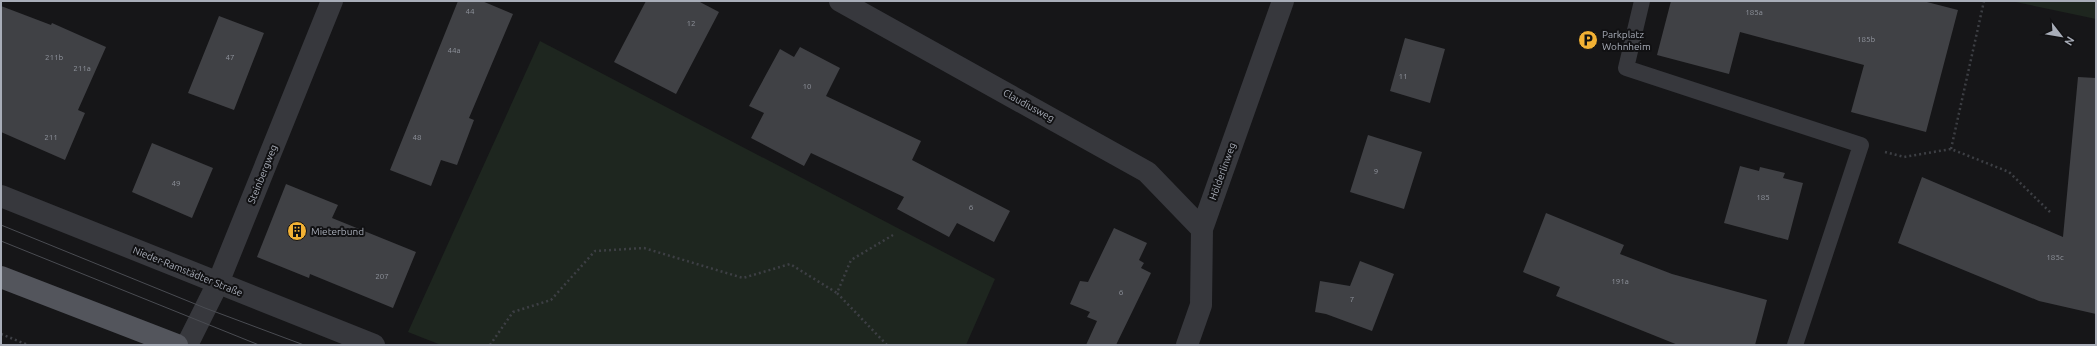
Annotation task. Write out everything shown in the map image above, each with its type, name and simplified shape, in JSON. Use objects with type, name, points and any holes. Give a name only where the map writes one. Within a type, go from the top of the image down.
[{"type":"main road","points":[[1,277],[177,345]]},
{"type":"street","name":"Steinbergweg","points":[[187,345],[218,283],[332,1]]},
{"type":"street","name":"Claudiusweg","points":[[840,1],[1147,172],[1202,229]]},
{"type":"street","name":"Hölderlinweg","points":[[1188,345],[1201,305],[1202,229],[1283,1]]},
{"type":"street","name":"Nieder-Ramstädter Straße","points":[[1,196],[374,345]]},
{"type":"lane","points":[[1642,1],[1626,68],[1861,145],[1795,345]]},
{"type":"path","points":[[1951,149],[1984,1]]},
{"type":"path","points":[[1861,145],[1904,157],[1951,149],[2009,172],[2050,212]]},
{"type":"path","points":[[837,293],[851,260],[893,235]]},
{"type":"path","points":[[490,345],[513,312],[551,300],[595,251],[644,248],[743,278],[790,264],[837,293],[887,345]]},
{"type":"path","points":[[1,334],[28,345]]},
{"type":"shaded area","points":[[2011,1],[2096,1],[2096,19]]},
{"type":"shaded area","points":[[540,41],[995,279],[966,345],[441,345],[408,332]]},
{"type":"building","points":[[458,1],[482,1],[513,14],[469,118],[474,120],[457,165],[441,160],[431,186],[390,170]]},
{"type":"building","points":[[646,1],[698,1],[719,12],[676,94],[614,62]]},
{"type":"building","points":[[1671,1],[1923,1],[1958,10],[1926,132],[1851,112],[1864,65],[1740,32],[1729,74],[1657,55]]},
{"type":"building","points":[[1,6],[51,25],[52,23],[106,47],[78,110],[85,113],[65,160],[1,132]]},
{"type":"building","points":[[219,16],[264,33],[234,110],[188,93]]},
{"type":"building","points":[[1405,38],[1445,49],[1430,103],[1390,91]]},
{"type":"building","points":[[800,47],[840,68],[826,96],[921,141],[912,160],[1010,211],[994,242],[957,223],[949,237],[897,209],[904,197],[811,153],[804,166],[751,138],[764,113],[749,106],[780,49],[794,57]]},
{"type":"building","points":[[2078,77],[2096,78],[2096,314],[2039,301],[1898,243],[1922,177],[2063,237]]},
{"type":"building","points":[[1368,135],[1422,152],[1404,209],[1350,192]]},
{"type":"building","points":[[152,143],[213,168],[192,218],[132,192]]},
{"type":"building","points":[[1740,166],[1759,171],[1760,167],[1785,173],[1783,178],[1803,183],[1788,240],[1724,223]]},
{"type":"building","points":[[286,184],[338,205],[332,218],[416,252],[393,308],[310,274],[309,278],[257,257]]},
{"type":"building","points":[[1546,213],[1624,245],[1620,254],[1672,274],[1767,300],[1755,345],[1678,345],[1556,296],[1560,287],[1523,272]]},
{"type":"building","points":[[1114,228],[1147,243],[1139,260],[1144,263],[1141,268],[1151,273],[1116,345],[1086,345],[1097,321],[1087,317],[1090,312],[1070,304],[1080,281],[1088,282]]},
{"type":"building","points":[[1360,261],[1394,274],[1372,331],[1326,314],[1315,312],[1320,281],[1350,286]]},
{"type":"tram line","points":[[1,225],[205,308],[304,345]]},
{"type":"tram line","points":[[1,241],[259,345]]},
{"type":"place","name":"Parkplatz Wohnheim","points":[[1588,40]]},
{"type":"place","name":"Mieterbund","points":[[297,231]]}]
